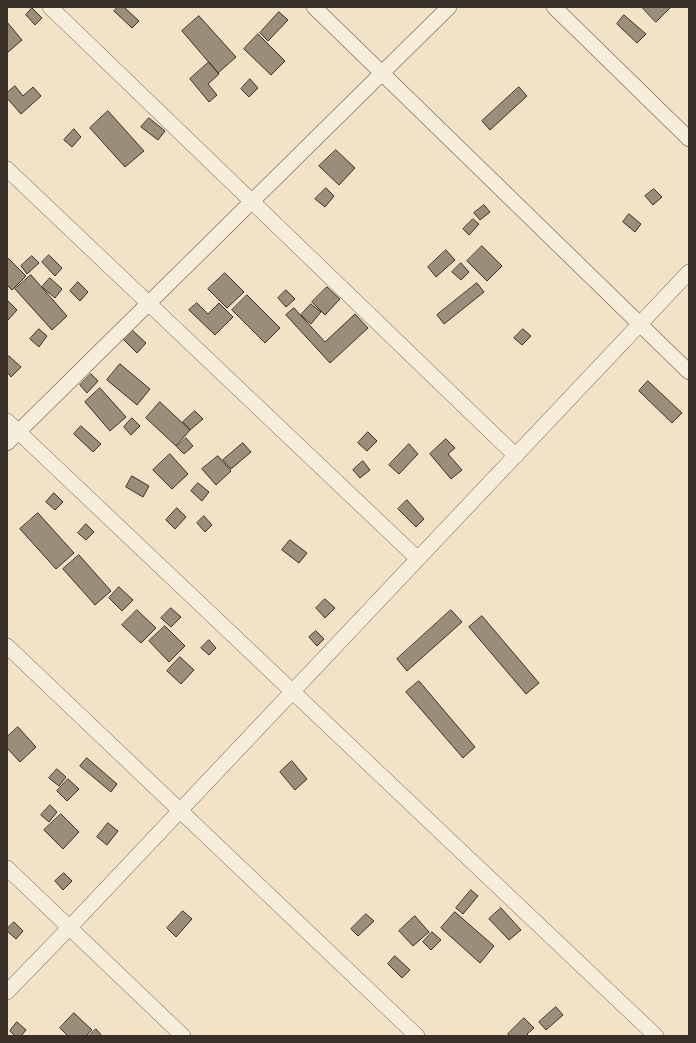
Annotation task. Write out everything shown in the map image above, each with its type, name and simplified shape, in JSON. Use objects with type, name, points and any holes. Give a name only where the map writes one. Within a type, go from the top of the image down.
[{"type":"street","points":[[50,7],[516,456]]},
{"type":"street","points":[[314,7],[381,74],[689,372]]},
{"type":"street","points":[[7,442],[449,7]]},
{"type":"street","points":[[554,7],[689,139]]},
{"type":"street","points":[[7,170],[418,558]]},
{"type":"street","points":[[7,992],[70,928],[689,272]]},
{"type":"street","points":[[7,421],[656,1036]]},
{"type":"street","points":[[7,646],[417,1036]]},
{"type":"street","points":[[7,868],[183,1036]]},
{"type":"building","points":[[118,7],[124,7],[139,21],[132,28],[114,11]]},
{"type":"building","points":[[642,7],[671,7],[656,22]]},
{"type":"building","points":[[32,8],[42,18],[35,25],[26,15]]},
{"type":"building","points":[[279,12],[288,20],[268,41],[260,33]]},
{"type":"building","points":[[624,15],[646,34],[637,43],[617,24]]},
{"type":"building","points":[[199,16],[236,57],[218,73],[182,31]]},
{"type":"building","points":[[7,22],[22,40],[7,53]]},
{"type":"building","points":[[258,34],[285,61],[271,75],[244,49]]},
{"type":"building","points":[[209,62],[219,74],[208,84],[217,95],[209,102],[190,79]]},
{"type":"building","points":[[250,79],[258,88],[249,97],[241,89]]},
{"type":"building","points":[[15,86],[23,96],[33,87],[41,96],[21,114],[7,98],[7,93]]},
{"type":"building","points":[[519,87],[527,96],[490,130],[482,121]]},
{"type":"building","points":[[108,111],[144,151],[125,167],[90,128]]},
{"type":"building","points":[[149,118],[165,131],[158,140],[141,127]]},
{"type":"building","points":[[74,129],[81,137],[72,147],[64,140]]},
{"type":"building","points":[[336,150],[355,168],[339,185],[319,166]]},
{"type":"building","points":[[326,188],[334,196],[325,207],[315,199]]},
{"type":"building","points":[[654,189],[662,197],[653,205],[645,196]]},
{"type":"building","points":[[484,205],[490,212],[480,220],[474,213]]},
{"type":"building","points":[[629,214],[641,224],[635,232],[623,222]]},
{"type":"building","points":[[473,219],[479,224],[469,235],[463,229]]},
{"type":"building","points":[[482,246],[502,266],[487,281],[467,261]]},
{"type":"building","points":[[446,250],[455,260],[436,277],[428,267]]},
{"type":"building","points":[[49,255],[62,268],[55,276],[42,262]]},
{"type":"building","points":[[32,256],[39,263],[27,274],[21,266]]},
{"type":"building","points":[[7,257],[26,276],[12,290],[7,285]]},
{"type":"building","points":[[461,263],[469,272],[461,280],[452,272]]},
{"type":"building","points":[[225,273],[244,292],[227,308],[208,289]]},
{"type":"building","points":[[31,275],[67,316],[52,330],[15,289]]},
{"type":"building","points":[[50,278],[62,289],[55,298],[42,287]]},
{"type":"building","points":[[78,282],[88,292],[80,301],[70,291]]},
{"type":"building","points":[[477,283],[484,292],[444,324],[437,315]]},
{"type":"building","points":[[327,287],[340,299],[325,315],[312,302]]},
{"type":"building","points":[[286,290],[295,299],[286,307],[278,298]]},
{"type":"building","points":[[247,295],[280,328],[265,343],[232,310]]},
{"type":"building","points":[[8,301],[17,310],[8,320],[7,319]]},
{"type":"building","points":[[197,303],[208,314],[219,303],[233,317],[215,335],[189,310]]},
{"type":"building","points":[[311,304],[321,312],[311,324],[301,315]]},
{"type":"building","points":[[294,308],[325,342],[355,314],[368,328],[330,363],[286,315]]},
{"type":"building","points":[[39,329],[47,336],[39,347],[30,339]]},
{"type":"building","points":[[131,329],[146,343],[137,353],[122,338]]},
{"type":"building","points":[[523,329],[531,336],[522,345],[514,338]]},
{"type":"building","points":[[9,356],[21,367],[11,377],[7,372],[7,358]]},
{"type":"building","points":[[120,364],[150,389],[137,405],[107,380]]},
{"type":"building","points":[[91,374],[98,381],[87,393],[80,385]]},
{"type":"building","points":[[648,381],[682,413],[672,423],[639,391]]},
{"type":"building","points":[[100,388],[126,417],[110,431],[85,402]]},
{"type":"building","points":[[160,402],[190,430],[176,446],[146,418]]},
{"type":"building","points":[[195,411],[203,419],[190,430],[183,422]]},
{"type":"building","points":[[132,418],[140,426],[131,435],[124,427]]},
{"type":"building","points":[[81,426],[101,444],[93,452],[74,434]]},
{"type":"building","points":[[368,432],[377,441],[367,451],[358,443]]},
{"type":"building","points":[[186,438],[193,446],[184,454],[177,447]]},
{"type":"building","points":[[446,439],[455,448],[448,454],[462,470],[451,479],[430,454]]},
{"type":"building","points":[[243,443],[251,452],[231,469],[223,460]]},
{"type":"building","points":[[409,444],[418,454],[399,474],[389,465]]},
{"type":"building","points":[[170,454],[188,474],[172,489],[153,470]]},
{"type":"building","points":[[218,456],[231,471],[216,485],[202,469]]},
{"type":"building","points":[[363,461],[370,470],[360,478],[353,470]]},
{"type":"building","points":[[132,476],[149,486],[143,497],[126,487]]},
{"type":"building","points":[[198,483],[209,492],[202,501],[191,491]]},
{"type":"building","points":[[54,493],[63,502],[55,510],[46,502]]},
{"type":"building","points":[[407,500],[424,519],[416,527],[398,509]]},
{"type":"building","points":[[177,508],[186,517],[175,529],[166,520]]},
{"type":"building","points":[[38,513],[74,553],[56,569],[20,529]]},
{"type":"building","points":[[204,516],[212,525],[205,532],[197,523]]},
{"type":"building","points":[[86,524],[94,532],[86,540],[78,533]]},
{"type":"building","points":[[290,540],[307,553],[299,563],[282,550]]},
{"type":"building","points":[[79,555],[111,591],[95,605],[63,569]]},
{"type":"building","points":[[119,587],[133,600],[122,611],[109,598]]},
{"type":"building","points":[[325,599],[335,608],[325,618],[316,608]]},
{"type":"building","points":[[171,608],[181,617],[171,627],[161,618]]},
{"type":"building","points":[[137,610],[156,628],[141,643],[122,625]]},
{"type":"building","points":[[451,610],[462,622],[407,671],[397,659]]},
{"type":"building","points":[[482,616],[539,683],[526,694],[469,627]]},
{"type":"building","points":[[165,626],[185,646],[169,662],[149,641]]},
{"type":"building","points":[[316,631],[324,639],[317,646],[309,637]]},
{"type":"building","points":[[209,640],[216,648],[209,655],[201,648]]},
{"type":"building","points":[[180,657],[194,670],[181,684],[167,671]]},
{"type":"building","points":[[419,681],[475,747],[463,758],[406,692]]},
{"type":"building","points":[[18,727],[36,747],[20,762],[7,748],[7,737]]},
{"type":"building","points":[[87,758],[117,784],[111,792],[80,766]]},
{"type":"building","points":[[292,761],[307,779],[295,790],[280,772]]},
{"type":"building","points":[[57,769],[66,777],[59,786],[49,778]]},
{"type":"building","points":[[68,779],[79,789],[67,801],[57,791]]},
{"type":"building","points":[[50,805],[57,812],[49,822],[41,815]]},
{"type":"building","points":[[61,814],[79,832],[63,849],[44,830]]},
{"type":"building","points":[[108,823],[118,831],[107,845],[97,837]]},
{"type":"building","points":[[64,873],[72,881],[63,890],[55,881]]},
{"type":"building","points":[[471,890],[478,896],[463,914],[456,908]]},
{"type":"building","points":[[501,908],[521,930],[509,940],[489,919]]},
{"type":"building","points":[[183,911],[192,919],[176,937],[167,928]]},
{"type":"building","points":[[455,912],[494,946],[480,963],[441,928]]},
{"type":"building","points":[[366,914],[374,921],[358,936],[351,929]]},
{"type":"building","points":[[415,916],[429,932],[413,946],[399,931]]},
{"type":"building","points":[[14,922],[23,931],[16,939],[7,931],[7,929]]},
{"type":"building","points":[[432,932],[441,940],[431,950],[423,942]]},
{"type":"building","points":[[395,956],[410,970],[402,978],[388,964]]},
{"type":"building","points":[[556,1007],[563,1015],[546,1030],[539,1022]]},
{"type":"building","points":[[74,1013],[92,1030],[86,1036],[68,1036],[60,1028]]},
{"type":"building","points":[[524,1018],[534,1028],[527,1034],[529,1036],[510,1036],[508,1034]]},
{"type":"building","points":[[17,1022],[26,1030],[21,1036],[15,1036],[10,1031]]},
{"type":"building","points":[[96,1029],[102,1036],[89,1036]]}]
